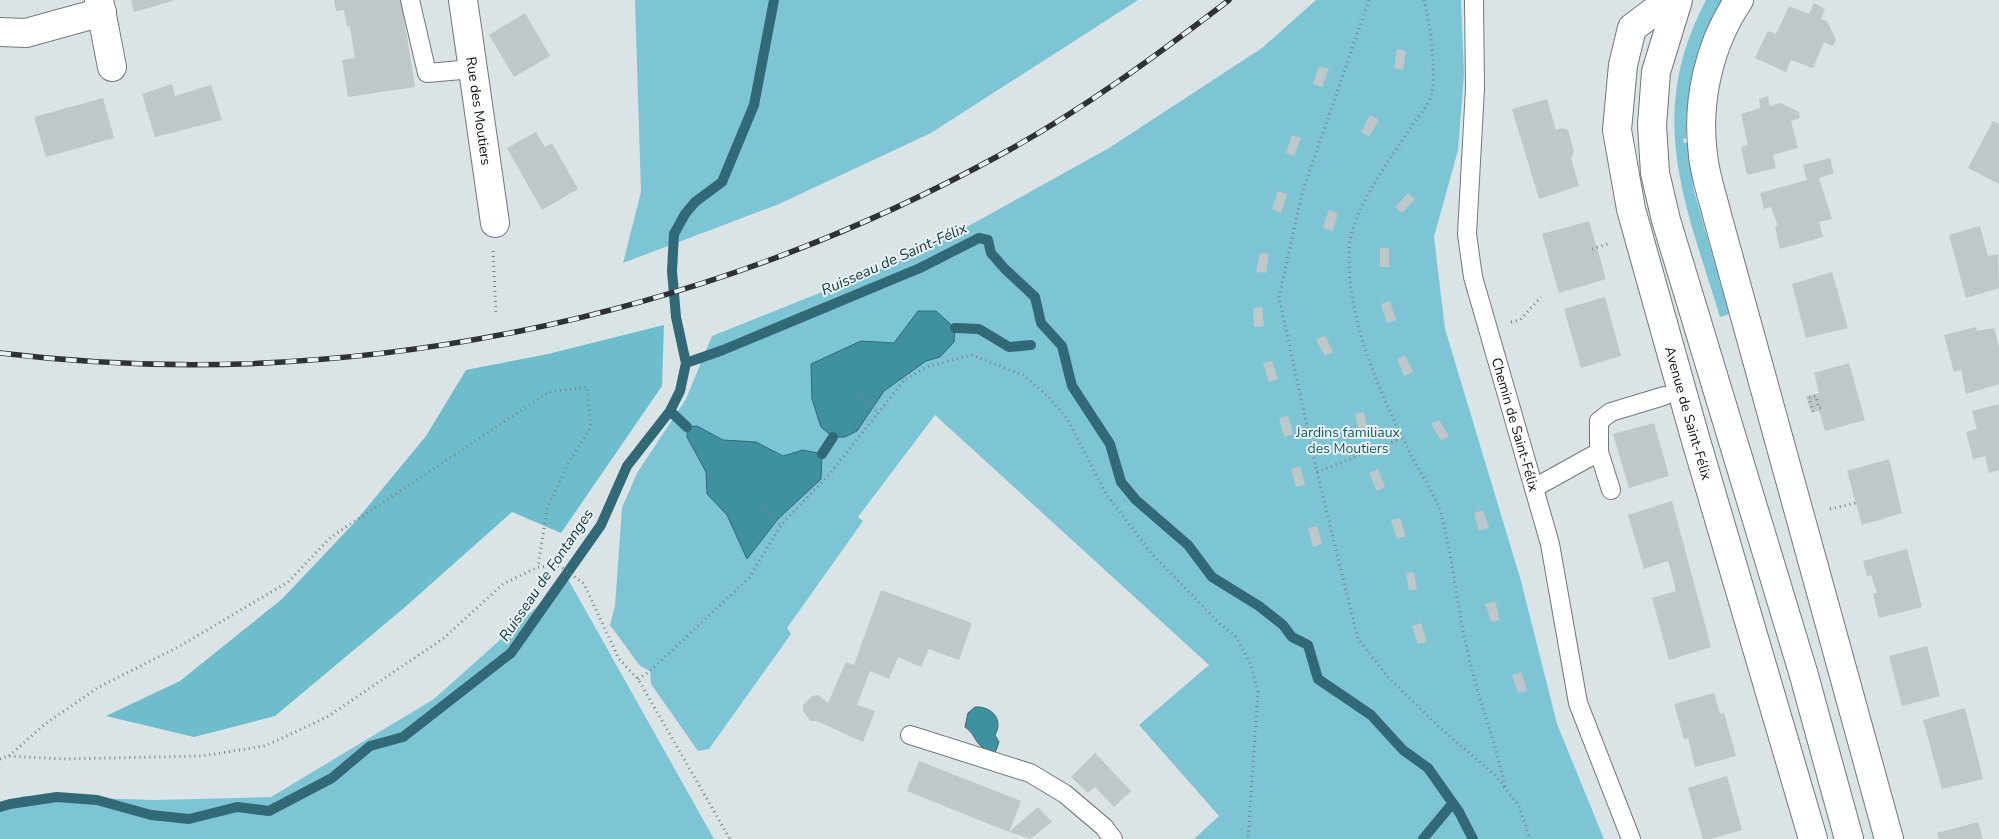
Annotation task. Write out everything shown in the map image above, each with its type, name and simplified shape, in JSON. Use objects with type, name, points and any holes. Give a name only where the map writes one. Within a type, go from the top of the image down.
[{"type":"street","name":"Rue des Moutiers","points":[[463,0],[495,223]]},
{"type":"street","name":"Avenue de Saint-Félix","points":[[1670,0],[1627,25],[1617,130],[1630,209],[1813,839]]},
{"type":"street","points":[[1678,0],[1656,72],[1652,124],[1655,174],[1666,220],[1800,663],[1849,839]]},
{"type":"street","points":[[1739,0],[1728,16],[1710,60],[1700,110],[1703,156],[1717,215],[1890,839]]},
{"type":"street","points":[[0,32],[26,33],[100,6],[112,67]]},
{"type":"lane","points":[[410,0],[427,73],[473,69]]},
{"type":"lane","name":"Chemin de Saint-Félix","points":[[1474,0],[1475,88],[1467,234],[1473,277],[1486,330],[1550,544],[1578,703],[1632,839]]},
{"type":"lane","points":[[1611,490],[1599,452],[1599,421],[1611,412],[1664,396]]},
{"type":"lane","points":[[1534,488],[1599,452]]},
{"type":"lane","points":[[910,735],[1030,773],[1065,794],[1104,827],[1113,839]]},
{"type":"path","points":[[1369,0],[1302,192],[1279,297],[1317,472],[1358,639],[1388,677],[1438,726],[1495,775],[1519,806],[1530,839]]},
{"type":"path","points":[[1424,0],[1429,15],[1433,53],[1431,96],[1358,212],[1348,247],[1350,285],[1354,314],[1368,356],[1403,438],[1441,515],[1467,650],[1496,745],[1506,789]]},
{"type":"path","points":[[495,223],[492,260],[496,313]]},
{"type":"path","points":[[1592,249],[1618,241]]},
{"type":"path","points":[[1512,322],[1520,320],[1541,297]]},
{"type":"path","points":[[638,679],[650,671],[750,578],[781,525],[828,476],[905,379],[929,366],[952,358],[972,355],[1023,375],[1048,396],[1068,420],[1106,494],[1152,554],[1220,624],[1236,637],[1251,665],[1258,692],[1248,839]]},
{"type":"path","points":[[0,759],[8,756],[45,724],[100,687],[180,646],[288,582],[331,537],[549,392],[587,387],[591,427],[569,462],[547,509],[538,567]]},
{"type":"path","points":[[856,394],[878,412]]},
{"type":"path","points":[[1813,412],[1810,398],[1816,396],[1819,408],[1823,408]]},
{"type":"path","points":[[1317,472],[1403,438]]},
{"type":"path","points":[[1835,507],[1856,503]]},
{"type":"path","points":[[760,508],[781,525]]},
{"type":"path","points":[[8,756],[64,760],[202,756],[265,746],[326,717],[444,638],[503,584],[538,567],[560,566],[584,584],[619,660],[638,679],[730,839]]},
{"type":"green space","points":[[635,0],[1138,0],[931,133],[779,204],[623,263],[641,192]]},
{"type":"green space","name":"Jardins familiaux des Moutiers","points":[[1316,0],[1461,0],[1464,74],[1458,150],[1434,237],[1445,329],[1521,581],[1557,724],[1604,839],[1194,839],[1219,816],[1139,725],[1209,665],[935,415],[858,517],[863,521],[787,628],[791,634],[709,749],[698,751],[651,684],[650,671],[640,666],[610,625],[615,606],[622,508],[637,473],[686,399],[712,336],[922,252],[1109,148],[1262,48]]},
{"type":"green space","points":[[1706,0],[1723,0],[1705,32],[1694,66],[1686,119],[1686,138],[1683,139],[1684,143],[1687,143],[1694,191],[1729,314],[1720,317],[1684,197],[1677,159],[1674,121],[1678,82],[1688,42]]},
{"type":"green space","points":[[568,579],[714,839],[0,839],[0,809],[23,796],[156,800],[271,797],[434,699]]},
{"type":"shaded area","points":[[918,311],[936,311],[955,328],[954,342],[940,357],[926,361],[884,391],[857,431],[845,437],[833,437],[821,427],[812,399],[811,364],[861,341],[894,343]]},
{"type":"shaded area","points":[[664,325],[662,386],[561,533],[512,512],[404,608],[275,716],[194,737],[106,716],[180,681],[282,599],[355,522],[426,436],[466,370],[548,354]]},
{"type":"shaded area","points":[[697,426],[723,440],[756,442],[783,456],[803,450],[822,454],[821,479],[778,519],[747,559],[727,515],[707,494],[706,472],[687,437],[687,427]]},
{"type":"shaded area","points":[[975,707],[991,711],[997,719],[998,724],[995,735],[999,742],[995,753],[979,744],[965,727],[968,713]]},
{"type":"building","points":[[131,0],[173,0],[173,1],[134,12]]},
{"type":"building","points":[[334,0],[401,0],[415,87],[348,97],[342,60],[355,58],[350,26],[347,26],[344,10],[336,11]]},
{"type":"building","points":[[1814,3],[1825,9],[1821,19],[1827,21],[1836,40],[1833,46],[1824,42],[1813,68],[1791,60],[1786,72],[1755,58],[1768,31],[1776,34],[1789,6],[1809,14]]},
{"type":"building","points":[[525,13],[550,56],[514,77],[489,35]]},
{"type":"building","points":[[1397,49],[1406,51],[1403,70],[1394,68]]},
{"type":"building","points":[[1319,66],[1329,69],[1322,87],[1313,84]]},
{"type":"building","points":[[172,84],[175,96],[211,85],[222,120],[155,137],[142,94]]},
{"type":"building","points":[[1768,96],[1770,106],[1780,103],[1799,112],[1800,118],[1791,121],[1798,148],[1773,155],[1776,168],[1747,175],[1741,147],[1748,145],[1741,114],[1760,108],[1759,99]]},
{"type":"building","points":[[103,98],[114,138],[46,157],[34,117]]},
{"type":"building","points":[[1547,99],[1556,130],[1562,128],[1568,130],[1574,152],[1571,158],[1579,186],[1539,199],[1512,109]]},
{"type":"building","points":[[1370,115],[1379,120],[1369,137],[1361,132]]},
{"type":"building","points":[[1993,121],[1999,124],[1999,184],[1968,168]]},
{"type":"building","points":[[536,132],[545,147],[552,143],[578,189],[542,210],[507,148]]},
{"type":"building","points":[[1292,135],[1301,138],[1294,156],[1286,153]]},
{"type":"building","points":[[1830,158],[1834,173],[1819,178],[1832,219],[1819,222],[1823,237],[1780,249],[1775,227],[1778,226],[1771,207],[1764,209],[1760,193],[1807,180],[1803,165]]},
{"type":"building","points":[[1278,191],[1287,194],[1281,213],[1272,209]]},
{"type":"building","points":[[1408,193],[1415,199],[1402,213],[1395,207]]},
{"type":"building","points":[[1329,210],[1338,213],[1333,231],[1323,228]]},
{"type":"building","points":[[1589,221],[1606,279],[1559,293],[1542,234]]},
{"type":"building","points":[[1980,226],[1988,256],[1998,254],[1999,288],[1966,298],[1949,235]]},
{"type":"building","points":[[1380,248],[1389,248],[1389,267],[1380,267]]},
{"type":"building","points":[[1260,253],[1269,254],[1266,273],[1256,272]]},
{"type":"building","points":[[1832,272],[1848,328],[1806,338],[1792,284]]},
{"type":"building","points":[[1605,297],[1621,356],[1581,368],[1564,309]]},
{"type":"building","points":[[1390,301],[1396,320],[1387,323],[1381,304]]},
{"type":"building","points":[[1262,307],[1264,326],[1254,327],[1253,308]]},
{"type":"building","points":[[1976,327],[1977,331],[1994,328],[1999,348],[1999,384],[1966,394],[1961,370],[1954,372],[1944,335]]},
{"type":"building","points":[[1325,335],[1333,352],[1325,356],[1316,340]]},
{"type":"building","points":[[1405,355],[1413,372],[1404,376],[1397,359]]},
{"type":"building","points":[[1272,361],[1278,379],[1269,382],[1263,363]]},
{"type":"building","points":[[1849,363],[1865,420],[1825,431],[1819,411],[1811,412],[1806,396],[1819,393],[1814,373]]},
{"type":"building","points":[[1999,404],[1999,470],[1989,473],[1985,456],[1973,459],[1966,432],[1977,429],[1972,411]]},
{"type":"building","points":[[1364,412],[1368,430],[1359,433],[1355,414]]},
{"type":"building","points":[[1288,416],[1293,434],[1284,437],[1279,418]]},
{"type":"building","points":[[1439,420],[1449,436],[1441,441],[1431,424]]},
{"type":"building","points":[[1654,423],[1669,476],[1629,488],[1613,434]]},
{"type":"building","points":[[1889,459],[1902,513],[1862,525],[1847,471]]},
{"type":"building","points":[[1300,466],[1305,485],[1296,487],[1291,469]]},
{"type":"building","points":[[1378,469],[1385,487],[1377,491],[1369,473]]},
{"type":"building","points":[[1672,501],[1711,647],[1669,660],[1652,598],[1676,591],[1672,575],[1668,561],[1644,569],[1628,515]]},
{"type":"building","points":[[1483,510],[1489,528],[1479,531],[1474,513]]},
{"type":"building","points":[[1400,518],[1406,536],[1397,539],[1391,520]]},
{"type":"building","points":[[1317,526],[1322,544],[1313,547],[1308,528]]},
{"type":"building","points":[[1907,549],[1922,607],[1879,618],[1873,594],[1877,593],[1871,575],[1867,576],[1863,561]]},
{"type":"building","points":[[1414,572],[1417,589],[1409,591],[1406,573]]},
{"type":"building","points":[[881,590],[972,623],[959,660],[929,649],[921,667],[898,657],[889,679],[870,671],[857,705],[875,711],[863,742],[817,721],[811,721],[803,711],[803,705],[812,696],[818,695],[828,703],[846,662],[854,665]]},
{"type":"building","points":[[1495,601],[1500,620],[1491,622],[1485,604]]},
{"type":"building","points":[[1421,623],[1427,642],[1418,644],[1412,626]]},
{"type":"building","points":[[1927,646],[1940,696],[1902,706],[1889,656]]},
{"type":"building","points":[[1521,672],[1527,691],[1518,693],[1512,675]]},
{"type":"building","points":[[1714,693],[1720,714],[1724,713],[1736,756],[1695,767],[1688,738],[1684,739],[1674,704]]},
{"type":"building","points":[[1965,708],[1983,779],[1942,789],[1923,720]]},
{"type":"building","points":[[1095,753],[1131,791],[1114,807],[1095,787],[1088,793],[1071,777]]},
{"type":"building","points":[[919,761],[1021,801],[1009,832],[907,791]]},
{"type":"building","points":[[1727,776],[1742,830],[1710,839],[1703,839],[1688,788]]},
{"type":"building","points":[[1038,807],[1052,822],[1030,839],[1009,832]]},
{"type":"building","points":[[1978,822],[1983,839],[1939,839],[1937,833]]},
{"type":"waterway","name":"Ruisseau de Fontanges","points":[[0,807],[57,797],[97,800],[151,815],[189,819],[237,807],[269,811],[332,778],[370,746],[403,737],[511,653],[601,525],[627,466],[670,411],[680,391],[686,363],[676,317],[672,271],[674,234],[685,214],[695,202],[722,182],[754,105],[774,0]]},
{"type":"waterway","name":"Ruisseau de Saint-Félix","points":[[686,363],[723,350],[920,268],[979,238],[988,240],[991,253],[1035,297],[1041,323],[1062,346],[1072,386],[1110,444],[1121,482],[1136,500],[1188,545],[1212,577],[1259,606],[1283,625],[1292,637],[1308,645],[1318,679],[1371,715],[1403,750],[1428,768],[1459,812],[1473,839]]},
{"type":"waterway","points":[[955,328],[979,329],[1009,347],[1031,345]]},
{"type":"waterway","points":[[670,411],[687,427]]},
{"type":"waterway","points":[[822,454],[833,437]]},
{"type":"waterway","points":[[1423,839],[1452,804]]},
{"type":"railway","points":[[0,353],[129,363],[259,363],[388,353],[515,332],[641,302],[764,262],[884,213],[1000,155],[1089,101],[1174,42],[1229,0]]}]
